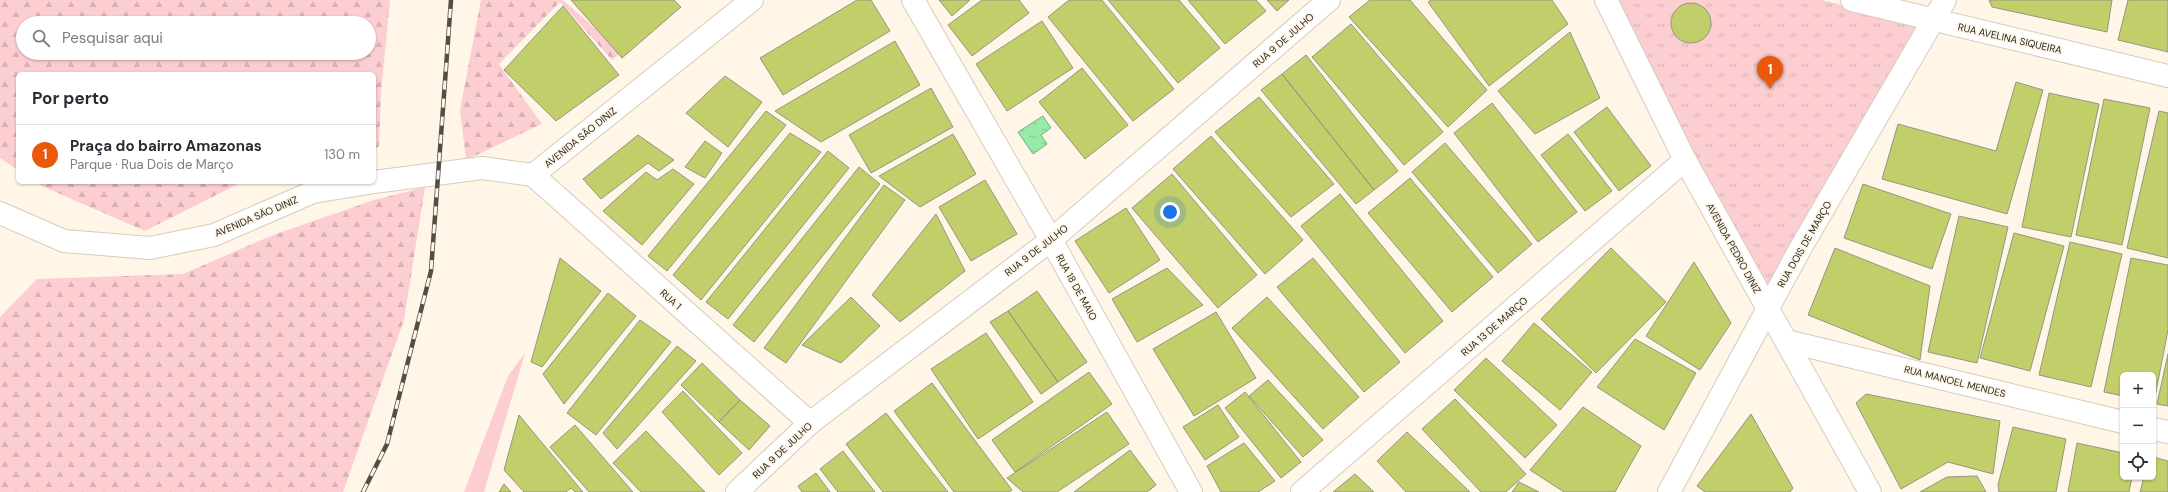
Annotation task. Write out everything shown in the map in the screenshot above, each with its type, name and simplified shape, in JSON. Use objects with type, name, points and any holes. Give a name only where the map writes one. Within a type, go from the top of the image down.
[{"type":"street","name":"AVENIDA SÃO DINIZ","points":[[376,182],[482,168],[533,175],[752,0]]},
{"type":"street","name":"RUA 18 DE MAIO","points":[[913,0],[1051,240],[1191,492]]},
{"type":"street","name":"RUA 9 DE JULHO","points":[[737,492],[810,423],[1051,240],[1329,0]]},
{"type":"street","name":"AVENIDA PEDRO DINIZ","points":[[1606,0],[1684,160],[1870,492]]},
{"type":"street","name":"RUA AVELINA SIQUEIRA","points":[[1852,0],[2168,76]]},
{"type":"street","name":"RUA DOIS DE MARÇO","points":[[1669,492],[1768,308],[1945,0]]},
{"type":"street","name":"RUA 13 DE MARÇO","points":[[1302,492],[1684,160]]},
{"type":"street","name":"RUA 1","points":[[533,175],[810,423]]},
{"type":"street","name":"AVENIDA SÃO DINIZ","points":[[0,213],[64,241],[150,248],[214,235],[313,192],[362,184]]},
{"type":"street","name":"RUA MANOEL MENDES","points":[[1786,341],[2120,421]]},
{"type":"street","points":[[2156,430],[2168,432]]},
{"type":"green space","points":[[0,0],[390,0],[381,92],[379,146],[376,149],[376,72],[16,72],[16,169],[0,158]]},
{"type":"green space","points":[[481,0],[563,0],[622,52],[612,60],[560,2],[499,64],[542,124],[466,160],[460,110]]},
{"type":"green space","points":[[1615,0],[1822,0],[1917,24],[1769,287],[1691,154]]},
{"type":"green space","points":[[39,184],[238,184],[145,231]]},
{"type":"green space","points":[[425,187],[404,320],[343,492],[0,492],[0,317],[37,279],[183,274],[273,235],[374,200]]},
{"type":"green space","points":[[525,353],[484,492],[464,492],[508,376]]},
{"type":"water","points":[[1043,116],[1051,128],[1041,135],[1047,144],[1033,154],[1018,132]]},
{"type":"building","points":[[571,0],[674,0],[681,7],[622,58]]},
{"type":"building","points":[[857,0],[871,0],[890,31],[783,95],[760,58]]},
{"type":"building","points":[[939,0],[970,0],[952,16]]},
{"type":"building","points":[[982,0],[1019,0],[1029,13],[972,56],[948,25]]},
{"type":"building","points":[[1069,0],[1102,0],[1174,89],[1133,121],[1048,17]]},
{"type":"building","points":[[1108,0],[1179,0],[1220,48],[1178,83]]},
{"type":"building","points":[[1188,0],[1256,0],[1266,11],[1225,44]]},
{"type":"building","points":[[1267,0],[1289,0],[1277,11]]},
{"type":"building","points":[[1370,0],[1410,0],[1487,90],[1448,127],[1349,17]]},
{"type":"building","points":[[1431,0],[1552,0],[1568,24],[1489,86],[1428,2]]},
{"type":"building","points":[[1989,0],[2112,0],[2107,32],[1992,7]]},
{"type":"building","points":[[2128,0],[2168,0],[2168,52],[2118,40]]},
{"type":"building","points":[[1691,3],[1705,9],[1711,23],[1705,37],[1691,43],[1677,37],[1671,23],[1677,9]]},
{"type":"building","points":[[563,6],[619,75],[556,121],[504,70]]},
{"type":"building","points":[[1042,21],[1073,68],[1007,111],[976,64]]},
{"type":"building","points":[[1351,24],[1443,132],[1404,165],[1312,57]]},
{"type":"building","points":[[1570,32],[1600,98],[1535,134],[1498,91]]},
{"type":"building","points":[[895,41],[920,85],[821,142],[775,111]]},
{"type":"building","points":[[1306,55],[1398,171],[1374,190],[1282,74]]},
{"type":"building","points":[[1082,68],[1128,125],[1085,159],[1039,102]]},
{"type":"building","points":[[1282,74],[1374,190],[1356,204],[1261,90]]},
{"type":"building","points":[[725,76],[762,102],[728,147],[686,113]]},
{"type":"building","points":[[2016,82],[2043,90],[2007,214],[1882,179],[1898,124],[1996,151]]},
{"type":"building","points":[[931,88],[953,127],[871,173],[849,135]]},
{"type":"building","points":[[2049,93],[2099,104],[2071,237],[2022,227]]},
{"type":"building","points":[[1259,97],[1334,184],[1291,217],[1215,132]]},
{"type":"building","points":[[2104,99],[2150,108],[2122,245],[2076,235]]},
{"type":"building","points":[[1492,103],[1577,212],[1538,242],[1454,133]]},
{"type":"building","points":[[1607,107],[1651,166],[1619,191],[1574,132]]},
{"type":"building","points":[[766,111],[786,125],[667,271],[648,256]]},
{"type":"building","points":[[2159,111],[2168,113],[2168,258],[2127,248]]},
{"type":"building","points":[[790,133],[821,152],[701,300],[673,275]]},
{"type":"building","points":[[953,134],[976,174],[920,207],[879,176]]},
{"type":"building","points":[[1568,134],[1612,191],[1585,211],[1541,155]]},
{"type":"building","points":[[638,135],[674,160],[659,171],[648,163],[601,199],[583,179]]},
{"type":"building","points":[[1211,136],[1303,240],[1265,274],[1173,169]]},
{"type":"building","points":[[705,141],[722,153],[705,178],[685,167]]},
{"type":"building","points":[[1445,143],[1532,244],[1498,273],[1412,172]]},
{"type":"building","points":[[828,151],[849,168],[728,319],[706,302]]},
{"type":"building","points":[[859,167],[880,184],[754,342],[733,325]]},
{"type":"building","points":[[673,169],[694,184],[642,245],[603,211],[646,172],[657,180]]},
{"type":"building","points":[[1172,174],[1257,275],[1218,308],[1132,208]]},
{"type":"building","points":[[1410,178],[1493,277],[1452,312],[1368,213]]},
{"type":"building","points":[[985,180],[1017,234],[971,261],[939,207]]},
{"type":"building","points":[[1863,184],[1951,214],[1932,269],[1844,238]]},
{"type":"building","points":[[884,185],[905,200],[786,363],[764,348]]},
{"type":"building","points":[[1340,194],[1443,321],[1405,353],[1301,226]]},
{"type":"building","points":[[1126,208],[1160,260],[1109,293],[1075,241]]},
{"type":"building","points":[[936,214],[965,271],[900,322],[872,295]]},
{"type":"building","points":[[1959,216],[2008,227],[1977,363],[1928,352]]},
{"type":"building","points":[[2014,233],[2064,246],[2030,371],[1980,358]]},
{"type":"building","points":[[2070,242],[2122,254],[2091,387],[2039,375]]},
{"type":"building","points":[[1611,248],[1666,302],[1596,373],[1541,319]]},
{"type":"building","points":[[1835,248],[1930,286],[1920,360],[1808,315]]},
{"type":"building","points":[[560,258],[601,291],[542,367],[531,362]]},
{"type":"building","points":[[1313,258],[1400,362],[1364,392],[1277,287]]},
{"type":"building","points":[[2131,258],[2168,265],[2168,330],[2156,392],[2156,372],[2120,372],[2120,395],[2104,392]]},
{"type":"building","points":[[1694,262],[1731,323],[1700,370],[1646,336]]},
{"type":"building","points":[[1167,268],[1203,305],[1137,342],[1112,299]]},
{"type":"building","points":[[1037,291],[1087,362],[1058,382],[1008,311]]},
{"type":"building","points":[[608,293],[636,316],[564,404],[543,374]]},
{"type":"building","points":[[851,297],[880,326],[841,363],[802,345]]},
{"type":"building","points":[[1267,297],[1359,397],[1323,429],[1232,328]]},
{"type":"building","points":[[1008,311],[1058,382],[1041,394],[990,322]]},
{"type":"building","points":[[1216,312],[1256,378],[1194,416],[1153,349]]},
{"type":"building","points":[[640,320],[671,342],[596,435],[567,413]]},
{"type":"building","points":[[1534,323],[1592,372],[1560,410],[1502,361]]},
{"type":"building","points":[[986,333],[1033,402],[978,439],[931,369]]},
{"type":"building","points":[[1635,339],[1696,373],[1664,430],[1597,387]]},
{"type":"building","points":[[677,346],[696,361],[617,449],[603,433]]},
{"type":"building","points":[[2168,354],[2168,406],[2157,404]]},
{"type":"building","points":[[1486,358],[1557,425],[1525,458],[1454,390]]},
{"type":"building","points":[[702,363],[740,400],[719,422],[681,385]]},
{"type":"building","points":[[1089,372],[1112,404],[1015,472],[992,440]]},
{"type":"building","points":[[1268,380],[1323,440],[1303,457],[1249,396]]},
{"type":"building","points":[[932,383],[1012,490],[1009,492],[954,492],[894,411]]},
{"type":"building","points":[[683,391],[742,453],[719,475],[662,412]]},
{"type":"building","points":[[1245,392],[1301,462],[1281,478],[1225,408]]},
{"type":"building","points":[[1866,394],[2000,421],[1993,474],[1948,462],[1901,489],[1856,403]]},
{"type":"building","points":[[1455,399],[1526,474],[1506,492],[1481,492],[1422,429]]},
{"type":"building","points":[[740,400],[770,426],[749,450],[719,422]]},
{"type":"building","points":[[1218,405],[1239,437],[1205,460],[1183,427]]},
{"type":"building","points":[[1583,407],[1641,446],[1615,492],[1564,492],[1530,470]]},
{"type":"building","points":[[1107,412],[1129,444],[1057,492],[1023,492],[1007,478]]},
{"type":"building","points":[[886,413],[948,492],[883,492],[846,444]]},
{"type":"building","points":[[1751,414],[1793,488],[1790,492],[1705,492],[1697,486]]},
{"type":"building","points":[[519,415],[583,492],[575,492],[571,488],[566,492],[524,492],[504,470]]},
{"type":"building","points":[[575,425],[633,492],[589,492],[550,447]]},
{"type":"building","points":[[2013,427],[2066,439],[2056,492],[1999,492],[1998,485]]},
{"type":"building","points":[[646,431],[705,492],[641,492],[613,463]]},
{"type":"building","points":[[1407,432],[1470,492],[1406,492],[1377,461]]},
{"type":"building","points":[[1244,443],[1275,481],[1258,492],[1221,492],[1207,466]]},
{"type":"building","points":[[2077,443],[2120,452],[2120,480],[2131,480],[2129,492],[2068,492]]},
{"type":"building","points":[[1130,450],[1156,485],[1147,492],[1074,492]]},
{"type":"building","points":[[843,451],[875,492],[838,492],[820,469]]},
{"type":"building","points":[[2156,458],[2168,461],[2168,492],[2140,492],[2143,480],[2156,480]]},
{"type":"building","points":[[816,473],[830,492],[802,492],[798,486]]},
{"type":"building","points":[[1355,474],[1374,492],[1333,492]]},
{"type":"building","points":[[1977,476],[1986,492],[1920,492],[1947,477]]},
{"type":"building","points":[[1519,482],[1539,492],[1512,492]]},
{"type":"building","points":[[504,484],[511,492],[499,492]]},
{"type":"railway","points":[[363,492],[387,444],[431,271],[451,0]]},
{"type":"place","name":"Praça do bairro Amazonas","points":[[1770,89]]}]
